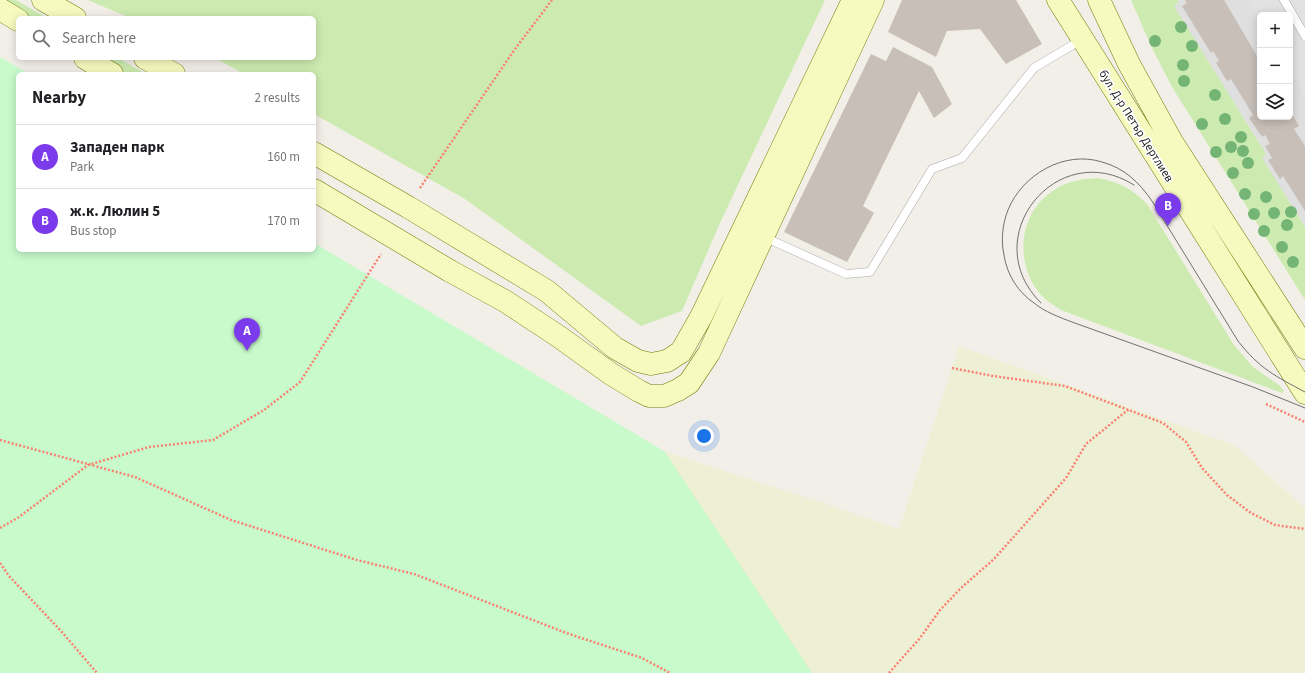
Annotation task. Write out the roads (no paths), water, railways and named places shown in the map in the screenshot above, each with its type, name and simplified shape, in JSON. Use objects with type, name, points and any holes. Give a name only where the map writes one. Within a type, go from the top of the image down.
[{"type":"main road","points":[[43,0],[71,16]]},
{"type":"main road","points":[[316,154],[408,207],[547,291],[615,348],[638,361],[651,364],[667,361],[681,352],[701,317],[853,0]]},
{"type":"main road","points":[[316,191],[450,271],[505,301],[558,336],[611,374],[639,391],[649,396],[664,396],[689,383],[709,353],[872,0]]},
{"type":"main road","name":"бул. Д-р Петър Дертлиев","points":[[1058,0],[1305,393]]},
{"type":"main road","name":"бул. Д-р Петър Дертлиев","points":[[1099,0],[1129,64],[1172,142],[1305,348]]},
{"type":"main road","points":[[0,9],[16,19]]},
{"type":"main road","points":[[88,60],[108,72]]},
{"type":"main road","points":[[149,60],[170,72]]},
{"type":"lane","points":[[1284,0],[1305,36]]},
{"type":"lane","points":[[763,236],[846,274],[870,272],[932,169],[962,158],[1034,68],[1082,39]]},
{"type":"tram line","points":[[1305,392],[1268,371],[1246,351],[1238,341],[1152,201],[1142,188],[1124,172],[1102,162],[1088,159],[1059,163],[1046,168],[1034,176],[1014,197],[1003,227],[1003,250],[1005,262],[1014,282],[1028,299],[1052,314],[1072,322],[1253,387],[1305,408]]},
{"type":"tram line","points":[[1041,303],[1023,277],[1017,250],[1021,224],[1034,201],[1053,184],[1078,174],[1105,173],[1134,185]]},
{"type":"place","name":"ж.к. Люлин 5","points":[[1168,226]]},
{"type":"place","name":"Западен парк","points":[[247,351]]}]
